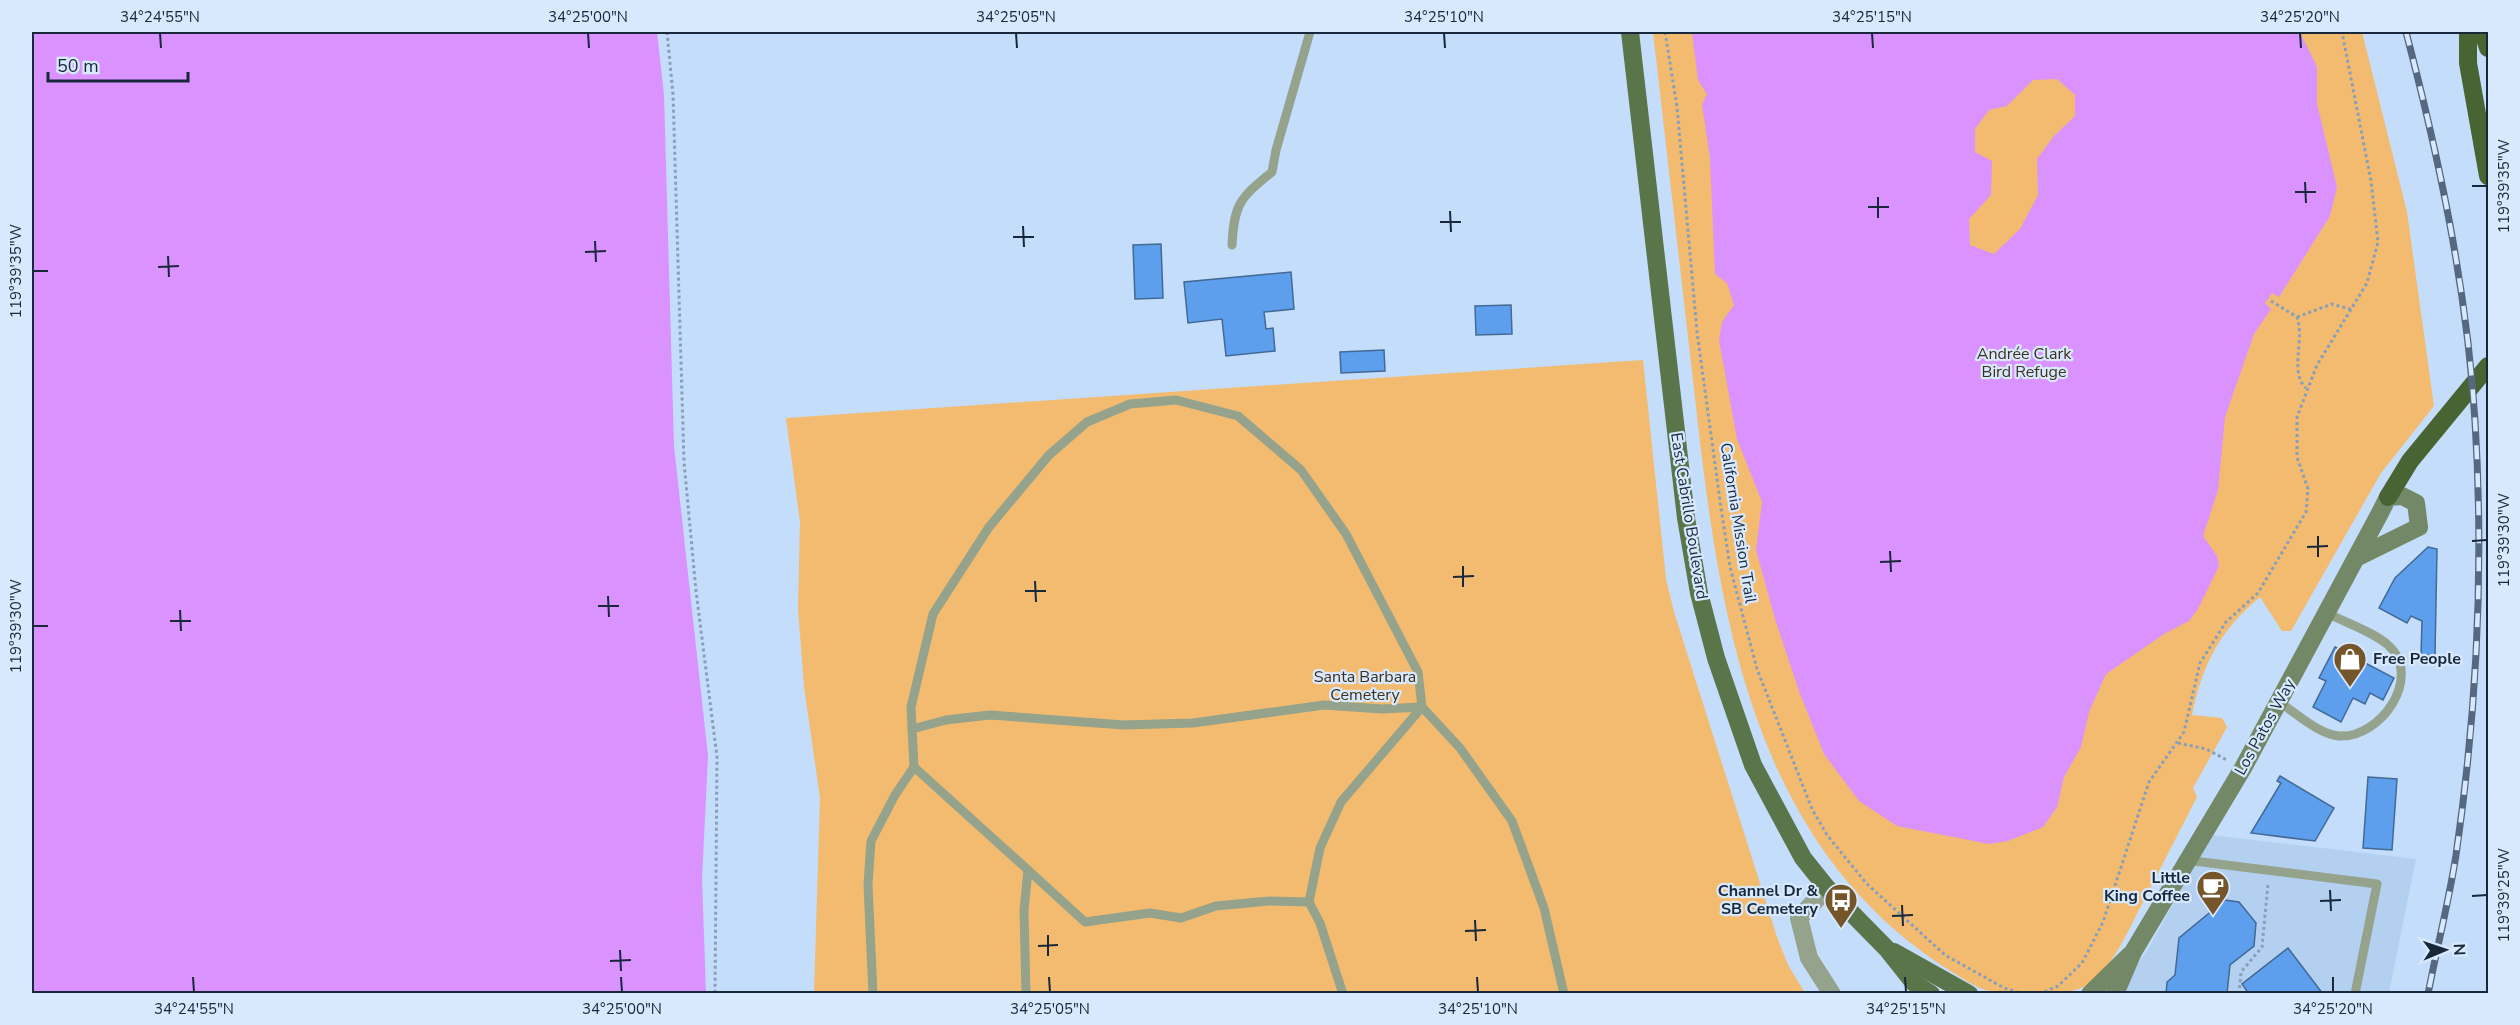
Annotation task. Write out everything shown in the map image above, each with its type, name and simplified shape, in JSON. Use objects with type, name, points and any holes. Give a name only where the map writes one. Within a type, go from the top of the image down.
[{"type":"highway","points":[[2468,32],[2468,63],[2488,176]]},
{"type":"highway","points":[[2483,32],[2488,48]]},
{"type":"highway","points":[[2388,497],[2410,461],[2488,366]]},
{"type":"main road","name":"East Cabrillo Boulevard","points":[[1630,32],[1686,518],[1699,593],[1716,658],[1753,765],[1803,858],[1827,888],[1887,949],[1914,983],[1931,993]]},
{"type":"main road","points":[[2356,558],[2419,527],[2416,503],[2402,496],[2388,497]]},
{"type":"main road","name":"Los Patos Way","points":[[2115,993],[2133,952],[2243,768],[2388,497]]},
{"type":"main road","name":"East Cabrillo Boulevard","points":[[1887,949],[1969,993]]},
{"type":"main road","name":"Los Patos Way","points":[[2090,993],[2133,952]]},
{"type":"street","points":[[1827,888],[1799,918],[1809,958],[1832,993]]},
{"type":"lane","points":[[1232,245],[1235,209],[1257,184],[1272,172],[1276,150],[1310,32]]},
{"type":"lane","points":[[873,993],[868,885],[871,841],[895,795],[914,767],[911,707],[933,614],[989,527],[1049,455],[1087,422],[1130,404],[1176,400],[1238,416],[1301,470],[1346,534],[1393,620],[1418,672],[1422,707],[1460,748],[1512,821],[1544,908],[1564,993]]},
{"type":"lane","points":[[2279,702],[2315,726],[2338,736],[2354,734],[2375,725],[2389,710],[2399,689],[2398,658],[2388,645],[2327,612]]},
{"type":"lane","points":[[912,729],[946,720],[990,715],[1124,725],[1193,723],[1324,705],[1383,709],[1422,707]]},
{"type":"lane","points":[[1343,993],[1320,923],[1309,902],[1320,848],[1341,802],[1422,707]]},
{"type":"lane","points":[[914,767],[1085,922],[1150,913],[1181,918],[1216,906],[1269,901],[1309,902]]},
{"type":"lane","points":[[2186,860],[2378,884],[2355,993]]},
{"type":"lane","points":[[1026,993],[1024,909],[1028,870]]},
{"type":"path","points":[[667,32],[673,94],[684,462],[696,591],[717,757],[715,993]]},
{"type":"path","name":"California Mission Trail","points":[[1665,32],[1677,107],[1697,332],[1721,507],[1733,578],[1757,669],[1798,778],[1827,835],[1866,883],[1945,955],[2004,988],[2024,993]]},
{"type":"path","points":[[2039,993],[2058,986],[2082,963],[2097,935],[2149,782],[2163,759],[2178,742],[2187,721],[2192,687],[2200,663],[2226,622],[2258,593],[2307,512],[2308,489],[2297,457],[2295,437],[2297,417],[2317,365],[2353,310],[2375,260],[2377,219],[2342,32]]},
{"type":"path","points":[[2271,301],[2297,317],[2301,340],[2297,367],[2300,383],[2307,388]]},
{"type":"path","points":[[2297,317],[2332,304],[2353,310]]},
{"type":"path","points":[[2178,742],[2206,749],[2243,768]]},
{"type":"path","points":[[2240,993],[2241,972],[2262,947],[2269,870]]},
{"type":"path","points":[[2002,993],[2004,988]]},
{"type":"shaded area","points":[[32,32],[657,32],[664,95],[674,446],[708,756],[702,879],[706,993],[32,993]]},
{"type":"shaded area","name":"Andrée Clark Bird Refuge","points":[[1692,32],[2300,32],[2317,67],[2317,104],[2337,187],[2330,216],[2279,297],[2272,293],[2265,303],[2271,309],[2254,334],[2225,417],[2218,490],[2203,536],[2217,556],[2219,566],[2199,607],[2189,621],[2164,634],[2106,674],[2089,712],[2081,747],[2064,777],[2057,807],[2043,827],[2008,841],[1989,844],[1897,826],[1859,801],[1824,754],[1800,694],[1775,619],[1756,550],[1762,502],[1737,439],[1719,340],[1722,322],[1734,305],[1727,283],[1715,274],[1710,158],[1702,105],[1707,94],[1698,80]],"holes":[[[2057,79],[2075,95],[2075,116],[2054,136],[2037,159],[2038,195],[2020,229],[1994,254],[1970,245],[1969,219],[1991,195],[1992,161],[1975,152],[1975,129],[1989,110],[2007,106],[2033,80]]]},
{"type":"shaded area","points":[[2211,835],[2416,859],[2389,993],[2118,994],[2121,984],[2147,951]]},
{"type":"green space","name":"Andrée Clark Bird Refuge","points":[[1653,32],[2362,32],[2407,212],[2434,406],[2381,473],[2291,631],[2282,631],[2260,597],[2234,622],[2215,650],[2201,680],[2192,715],[2222,718],[2227,727],[2193,788],[2197,797],[2124,939],[2106,967],[2084,987],[2053,993],[1996,992],[1973,985],[1952,972],[1884,920],[1830,860],[1789,792],[1757,719],[1734,642],[1717,561],[1705,480]]},
{"type":"green space","name":"Santa Barbara Cemetery","points":[[1643,360],[1666,579],[1674,612],[1777,937],[1788,965],[1805,993],[814,993],[820,798],[804,687],[798,608],[800,522],[786,418]]},
{"type":"building","points":[[1161,244],[1163,298],[1135,299],[1133,245]]},
{"type":"building","points":[[1291,272],[1294,309],[1264,312],[1266,329],[1273,328],[1275,351],[1226,356],[1222,319],[1188,323],[1184,282]]},
{"type":"building","points":[[1511,305],[1512,334],[1476,335],[1475,306]]},
{"type":"building","points":[[1384,350],[1385,371],[1341,373],[1340,352]]},
{"type":"building","points":[[2428,547],[2437,549],[2435,655],[2421,655],[2422,621],[2411,616],[2407,623],[2379,608],[2395,578]]},
{"type":"building","points":[[2335,647],[2394,678],[2383,700],[2370,693],[2365,704],[2353,698],[2341,722],[2313,707],[2326,681],[2319,678]]},
{"type":"building","points":[[2280,776],[2334,808],[2315,841],[2251,833],[2281,783],[2277,781]]},
{"type":"building","points":[[2368,777],[2397,779],[2392,850],[2363,848]]},
{"type":"building","points":[[2225,900],[2239,902],[2256,923],[2254,946],[2230,965],[2227,994],[2166,994],[2167,982],[2175,975],[2179,938]]},
{"type":"building","points":[[2288,948],[2323,994],[2249,994],[2242,984]]},
{"type":"railway","points":[[2406,32],[2430,127],[2458,273],[2471,372],[2478,475],[2477,638],[2469,747],[2453,872],[2428,994]]},
{"type":"place","name":"Free People","points":[[2350,688]]},
{"type":"place","name":"Little King Coffee","points":[[2213,916]]},
{"type":"place","name":"Channel Dr & SB Cemetery","points":[[1841,929]]}]
